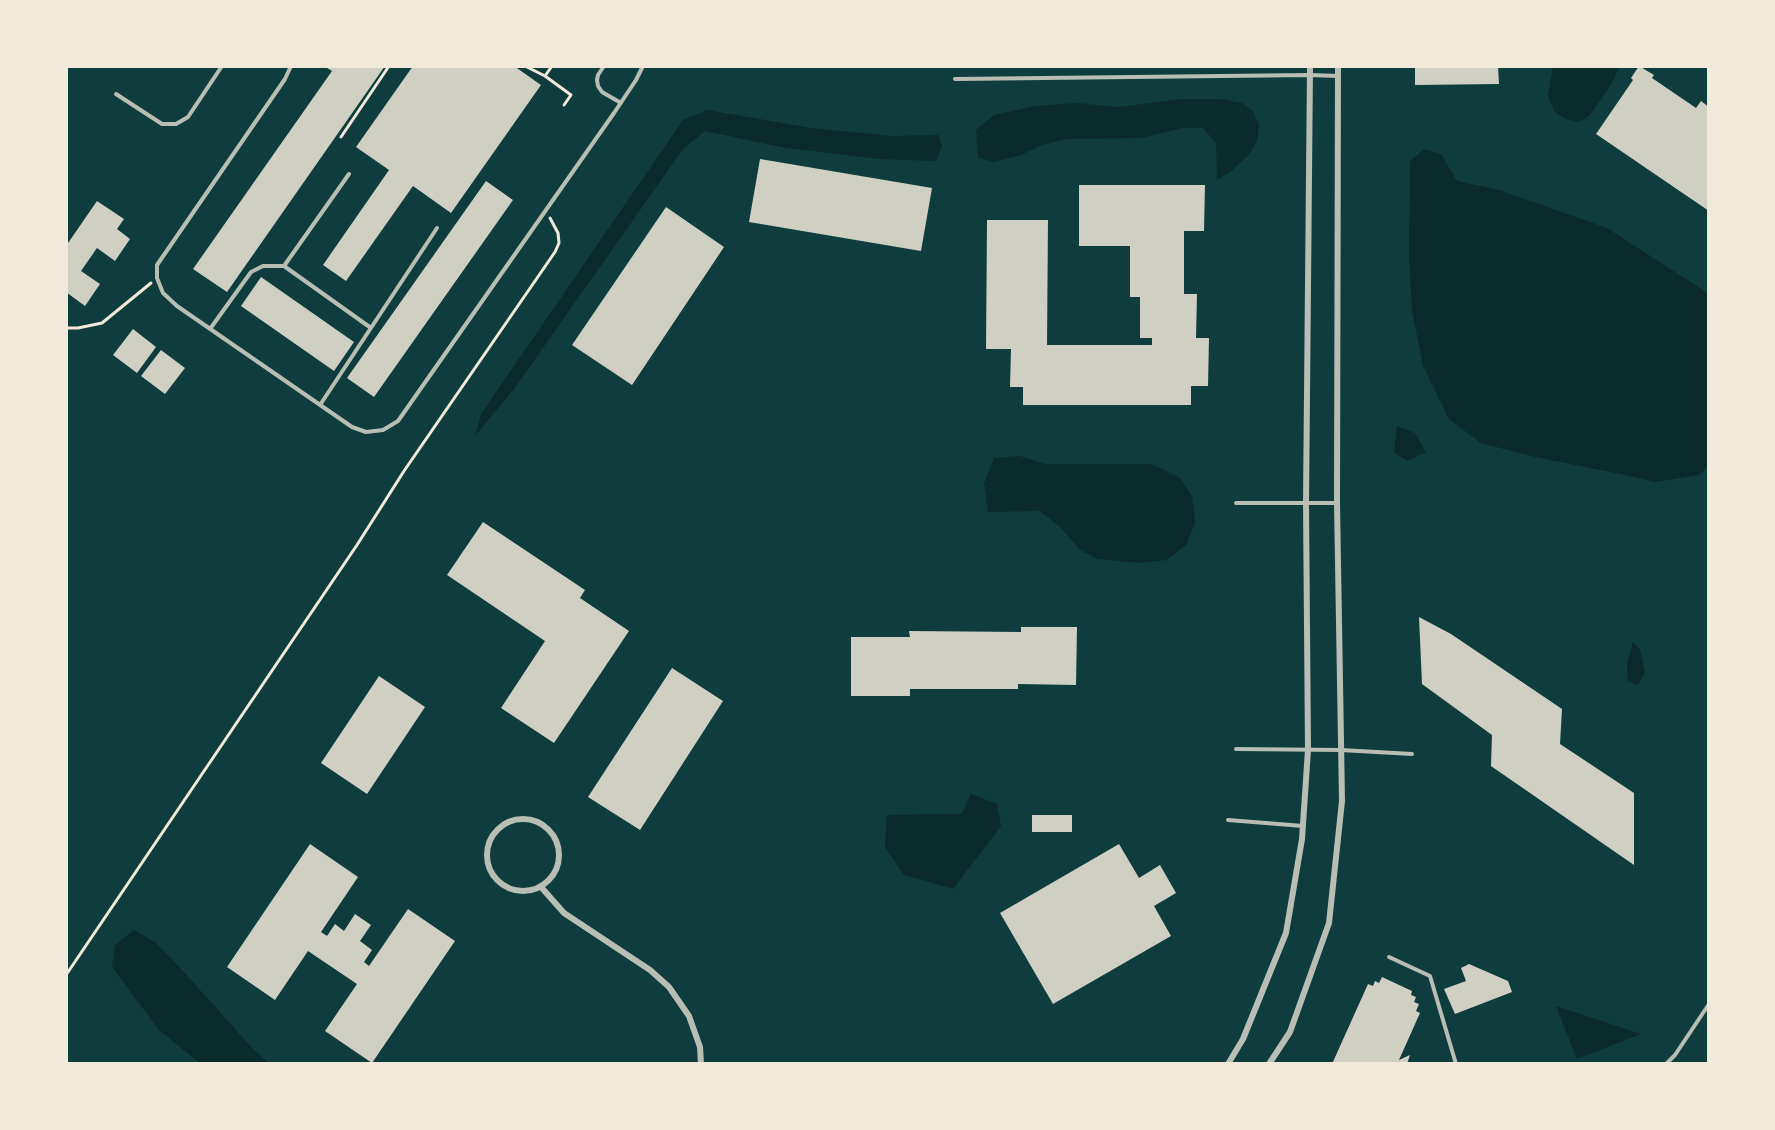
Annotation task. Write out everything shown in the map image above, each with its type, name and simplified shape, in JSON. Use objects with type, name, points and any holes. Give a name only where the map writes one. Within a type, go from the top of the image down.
[{"type":"street","points":[[1228,1064],[1244,1039],[1286,933],[1303,826],[1308,750],[1306,503],[1310,66]]},
{"type":"street","points":[[1269,1064],[1290,1032],[1329,923],[1342,801],[1337,504],[1338,66]]},
{"type":"street","points":[[514,819],[536,820],[554,835],[559,858],[550,879],[541,886],[525,891],[513,890],[501,884],[492,875],[487,851],[490,838],[505,823],[514,819]]},
{"type":"street","points":[[541,886],[564,913],[650,970],[669,987],[689,1016],[700,1047],[701,1064]]},
{"type":"lane","points":[[116,94],[162,124],[176,124],[188,117],[222,66]]},
{"type":"lane","points":[[291,66],[285,79],[157,265],[156,278],[163,293],[177,306],[352,427],[366,432],[383,430],[398,421],[621,103],[643,66]]},
{"type":"lane","points":[[604,66],[598,75],[598,86],[602,92],[621,103]]},
{"type":"lane","points":[[954,79],[1338,76]]},
{"type":"lane","points":[[284,266],[348,174]]},
{"type":"lane","points":[[320,405],[437,228]]},
{"type":"lane","points":[[210,329],[251,272],[263,266],[284,266],[371,328]]},
{"type":"lane","points":[[1236,503],[1337,504]]},
{"type":"lane","points":[[1236,749],[1341,750],[1412,754]]},
{"type":"lane","points":[[1228,820],[1303,826]]},
{"type":"lane","points":[[1389,957],[1430,976],[1456,1064]]},
{"type":"lane","points":[[1666,1064],[1709,1004]]},
{"type":"path","points":[[341,137],[389,66]]},
{"type":"path","points":[[525,66],[545,76],[571,95],[564,105]]},
{"type":"path","points":[[545,76],[552,66]]},
{"type":"path","points":[[66,975],[404,471],[555,252],[559,243],[558,233],[545,212]]},
{"type":"path","points":[[66,328],[102,323],[156,278]]},
{"type":"water","points":[[1553,66],[1620,66],[1600,101],[1589,116],[1579,122],[1565,119],[1554,111],[1548,96]]},
{"type":"water","points":[[1183,99],[1221,99],[1242,103],[1253,111],[1259,125],[1257,141],[1249,155],[1217,180],[1216,143],[1203,128],[1183,128],[1141,138],[1066,139],[993,162],[978,157],[976,130],[994,115],[1035,106],[1077,103],[1119,107]]},
{"type":"water","points":[[707,110],[811,128],[891,136],[938,135],[942,146],[936,161],[880,159],[786,148],[705,131],[683,149],[514,389],[475,436],[481,414],[683,120]]},
{"type":"water","points":[[1424,149],[1441,154],[1457,181],[1499,190],[1607,228],[1709,294],[1709,465],[1699,475],[1655,482],[1531,456],[1481,443],[1449,419],[1423,366],[1412,311],[1409,257],[1410,161]]},
{"type":"water","points":[[1397,426],[1415,433],[1426,452],[1407,461],[1394,452]]},
{"type":"water","points":[[1020,456],[1045,464],[1151,464],[1179,477],[1192,496],[1195,523],[1186,545],[1166,560],[1140,563],[1097,559],[1080,550],[1060,527],[1040,511],[988,512],[984,484],[994,458]]},
{"type":"water","points":[[1633,642],[1640,650],[1645,673],[1638,685],[1628,681],[1627,663]]},
{"type":"water","points":[[971,794],[997,804],[1001,826],[953,889],[904,875],[885,847],[887,815],[962,814]]},
{"type":"water","points":[[134,930],[155,942],[253,1049],[270,1064],[201,1064],[159,1030],[112,967],[115,945]]},
{"type":"water","points":[[1556,1006],[1641,1034],[1577,1059]]},
{"type":"building","points":[[324,66],[385,66],[227,292],[193,269],[332,71]]},
{"type":"building","points":[[413,66],[514,66],[541,85],[451,213],[413,186],[346,281],[323,265],[389,170],[356,147]]},
{"type":"building","points":[[1415,66],[1498,66],[1499,84],[1415,85]]},
{"type":"building","points":[[1639,66],[1654,75],[1652,78],[1696,108],[1701,101],[1709,107],[1709,211],[1596,134],[1633,80],[1631,78]]},
{"type":"building","points":[[760,159],[932,188],[921,251],[749,222]]},
{"type":"building","points":[[486,181],[513,200],[374,397],[347,378]]},
{"type":"building","points":[[1079,185],[1205,185],[1204,231],[1184,231],[1184,294],[1197,294],[1196,338],[1209,338],[1208,386],[1191,386],[1191,405],[1023,405],[1023,387],[1010,387],[1011,349],[986,349],[987,220],[1048,220],[1047,345],[1152,345],[1152,338],[1140,338],[1140,297],[1130,297],[1130,246],[1079,246]]},
{"type":"building","points":[[97,201],[124,219],[117,229],[130,239],[115,261],[97,248],[81,271],[100,284],[85,306],[66,292],[66,246]]},
{"type":"building","points":[[666,207],[724,247],[632,385],[572,345]]},
{"type":"building","points":[[261,277],[354,342],[334,371],[241,306]]},
{"type":"building","points":[[133,329],[156,347],[137,373],[113,355]]},
{"type":"building","points":[[161,350],[185,368],[165,394],[141,376]]},
{"type":"building","points":[[483,522],[585,590],[580,598],[629,631],[554,743],[501,708],[545,641],[447,575]]},
{"type":"building","points":[[1419,617],[1451,634],[1562,709],[1560,744],[1634,793],[1634,865],[1491,766],[1492,735],[1422,684]]},
{"type":"building","points":[[1021,627],[1077,627],[1076,685],[1018,684],[1018,689],[910,689],[910,696],[851,696],[851,637],[910,637],[909,631],[1021,632]]},
{"type":"building","points":[[672,668],[723,701],[640,830],[588,797]]},
{"type":"building","points":[[379,676],[425,707],[367,794],[321,763]]},
{"type":"building","points":[[1032,815],[1072,815],[1072,832],[1032,832]]},
{"type":"building","points":[[310,844],[358,877],[321,932],[327,936],[335,924],[344,931],[355,914],[371,925],[360,941],[372,950],[364,962],[369,966],[408,909],[455,941],[372,1063],[325,1031],[357,984],[308,951],[275,1000],[227,967]]},
{"type":"building","points":[[1119,844],[1139,878],[1160,865],[1176,893],[1154,906],[1171,936],[1053,1004],[1000,913]]},
{"type":"building","points":[[1469,964],[1508,981],[1512,992],[1455,1014],[1444,989],[1466,981],[1461,968]]},
{"type":"building","points":[[1382,977],[1412,991],[1411,995],[1416,997],[1414,1002],[1419,1004],[1416,1011],[1420,1013],[1399,1060],[1410,1055],[1407,1064],[1332,1064],[1368,984],[1373,986],[1375,981],[1379,983]]}]
